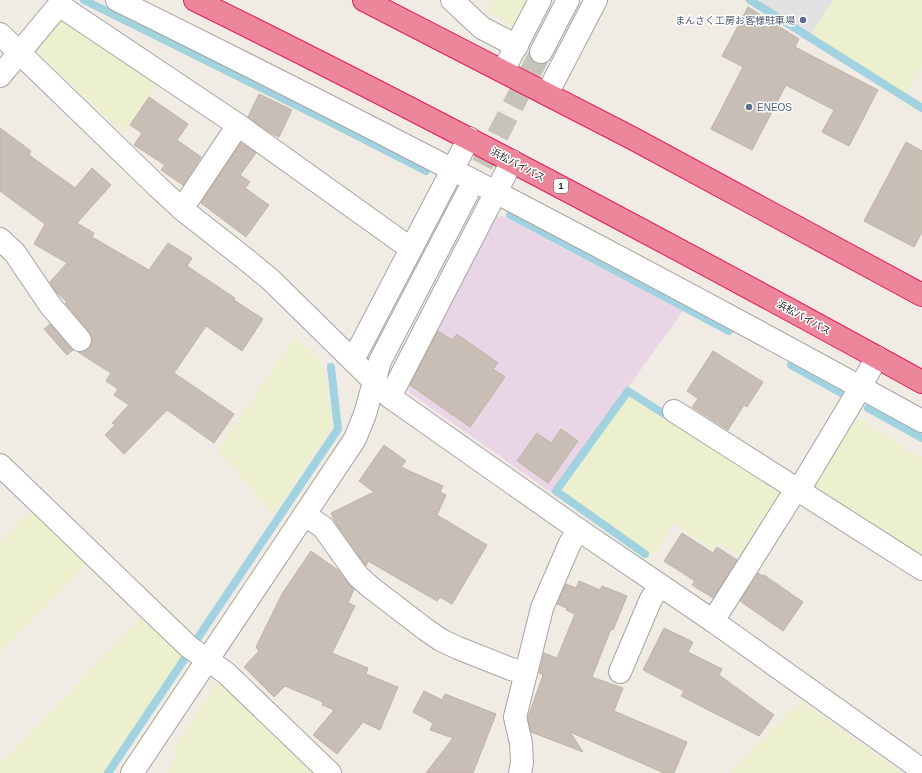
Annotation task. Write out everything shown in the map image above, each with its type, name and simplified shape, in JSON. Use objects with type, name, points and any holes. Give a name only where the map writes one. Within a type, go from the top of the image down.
[{"type":"highway","name":"浜松バイパス","points":[[195,0],[469,138],[720,271],[922,382]]},
{"type":"highway","points":[[364,0],[756,204],[922,295]]},
{"type":"street","points":[[117,0],[453,169],[703,301],[922,421]]},
{"type":"street","points":[[452,0],[482,28],[517,46]]},
{"type":"street","points":[[456,0],[487,20]]},
{"type":"street","points":[[503,71],[540,0]]},
{"type":"street","points":[[541,52],[568,0]]},
{"type":"street","points":[[547,94],[596,0]]},
{"type":"street","points":[[0,76],[60,3],[238,125],[403,243],[412,247]]},
{"type":"street","points":[[0,34],[158,188],[272,282],[390,397],[579,530],[713,621],[922,770]]},
{"type":"street","points":[[182,209],[238,125]]},
{"type":"street","points":[[353,360],[469,138]]},
{"type":"street","points":[[390,397],[512,161]]},
{"type":"street","points":[[132,773],[355,439],[365,414],[380,362],[467,194]]},
{"type":"street","points":[[0,239],[15,253],[50,304],[80,340]]},
{"type":"street","points":[[713,621],[789,501],[798,490],[877,357]]},
{"type":"street","points":[[674,411],[922,569]]},
{"type":"street","points":[[0,464],[190,647],[226,673],[330,773]]},
{"type":"street","points":[[305,515],[323,527],[358,576],[425,629],[441,640],[458,648],[511,669],[526,673]]},
{"type":"street","points":[[520,773],[522,762],[521,743],[515,717],[542,608],[570,543],[579,530]]},
{"type":"street","points":[[620,672],[651,599],[660,586]]},
{"type":"shaded area","name":"まんさく工房お客様駐車場","points":[[762,0],[833,0],[810,36],[759,4]]},
{"type":"shaded area","points":[[502,216],[683,311],[552,493],[410,393],[408,384],[494,218]]},
{"type":"green space","points":[[491,0],[527,0],[513,26],[486,9]]},
{"type":"green space","points":[[833,0],[922,0],[922,66],[904,94],[810,36]]},
{"type":"green space","points":[[68,19],[159,80],[123,133],[40,53],[40,44],[59,21]]},
{"type":"green space","points":[[295,337],[324,366],[332,427],[273,514],[218,450]]},
{"type":"green space","points":[[628,394],[784,493],[743,558],[719,542],[714,549],[674,524],[653,556],[558,490]]},
{"type":"green space","points":[[851,414],[922,459],[922,559],[813,490],[811,481]]},
{"type":"green space","points":[[35,506],[90,560],[0,653],[0,542]]},
{"type":"green space","points":[[146,613],[185,651],[103,773],[0,773],[0,764]]},
{"type":"green space","points":[[221,677],[322,773],[165,773],[179,751],[175,747]]},
{"type":"green space","points":[[800,701],[902,773],[729,773]]},
{"type":"building","points":[[748,7],[799,39],[795,47],[878,90],[849,146],[822,132],[834,110],[786,85],[752,150],[711,129],[743,67],[722,56]]},
{"type":"building","points":[[259,94],[292,110],[279,137],[248,117]]},
{"type":"building","points":[[149,97],[188,124],[177,140],[201,157],[183,185],[161,170],[165,165],[134,145],[142,133],[130,125]]},
{"type":"building","points":[[0,128],[31,151],[29,155],[75,188],[92,168],[111,185],[77,223],[94,233],[92,237],[149,270],[168,243],[192,258],[187,266],[235,298],[234,300],[263,319],[242,351],[206,326],[174,373],[234,414],[214,443],[167,410],[124,454],[105,435],[115,425],[112,423],[129,405],[114,395],[118,389],[106,381],[111,373],[78,352],[83,352],[88,349],[92,344],[92,337],[65,303],[67,302],[56,292],[50,282],[67,263],[34,244],[45,224],[0,191]]},
{"type":"building","points":[[906,142],[922,151],[922,232],[914,247],[864,221]]},
{"type":"building","points":[[241,143],[256,153],[240,175],[250,182],[245,188],[269,205],[246,237],[201,203]]},
{"type":"building","points":[[50,324],[73,350],[67,355],[44,329]]},
{"type":"building","points":[[438,331],[452,340],[457,334],[498,363],[493,369],[505,377],[470,427],[410,385]]},
{"type":"building","points":[[713,351],[763,382],[747,407],[744,405],[728,430],[692,407],[698,399],[687,391]]},
{"type":"building","points":[[561,429],[578,441],[548,483],[517,461],[537,433],[551,443]]},
{"type":"building","points":[[384,445],[406,461],[401,467],[443,486],[440,492],[446,495],[437,515],[487,545],[452,604],[440,597],[437,601],[368,561],[366,566],[335,522],[331,513],[374,492],[359,481]]},
{"type":"building","points":[[682,533],[713,553],[717,547],[737,560],[713,598],[692,585],[695,581],[664,561]]},
{"type":"building","points":[[311,551],[338,570],[354,589],[348,603],[355,606],[332,653],[368,668],[366,674],[398,687],[380,730],[363,722],[337,754],[313,735],[334,710],[322,705],[323,702],[285,686],[274,697],[244,667],[259,651],[256,647],[282,594]]},
{"type":"building","points":[[758,573],[763,576],[764,575],[803,602],[783,631],[740,601]]},
{"type":"building","points":[[579,581],[600,590],[602,586],[627,596],[613,630],[611,629],[592,677],[623,688],[614,711],[687,742],[674,773],[664,773],[570,732],[583,752],[531,732],[528,717],[543,675],[539,673],[544,653],[557,658],[575,614],[566,610],[567,608],[557,604],[566,584],[576,588]]},
{"type":"building","points":[[664,628],[693,642],[688,652],[722,669],[719,675],[774,715],[759,736],[681,696],[684,691],[643,670]]},
{"type":"building","points":[[424,691],[442,700],[445,694],[496,714],[473,773],[426,773],[453,738],[430,730],[433,723],[413,712]]},
{"type":"waterway","points":[[84,0],[426,171]]},
{"type":"waterway","points":[[750,0],[922,108]]},
{"type":"waterway","points":[[510,215],[729,331]]},
{"type":"waterway","points":[[791,365],[843,394]]},
{"type":"waterway","points":[[193,645],[338,429],[331,367]]},
{"type":"waterway","points":[[645,554],[556,491],[628,391],[672,419]]},
{"type":"waterway","points":[[868,408],[922,438]]},
{"type":"waterway","points":[[108,773],[187,655]]},
{"type":"tunnel","points":[[467,194],[541,52]]},
{"type":"place","name":"まんさく工房お客様駐車場","points":[[803,20]]},
{"type":"place","name":"ENEOS","points":[[749,107]]}]
